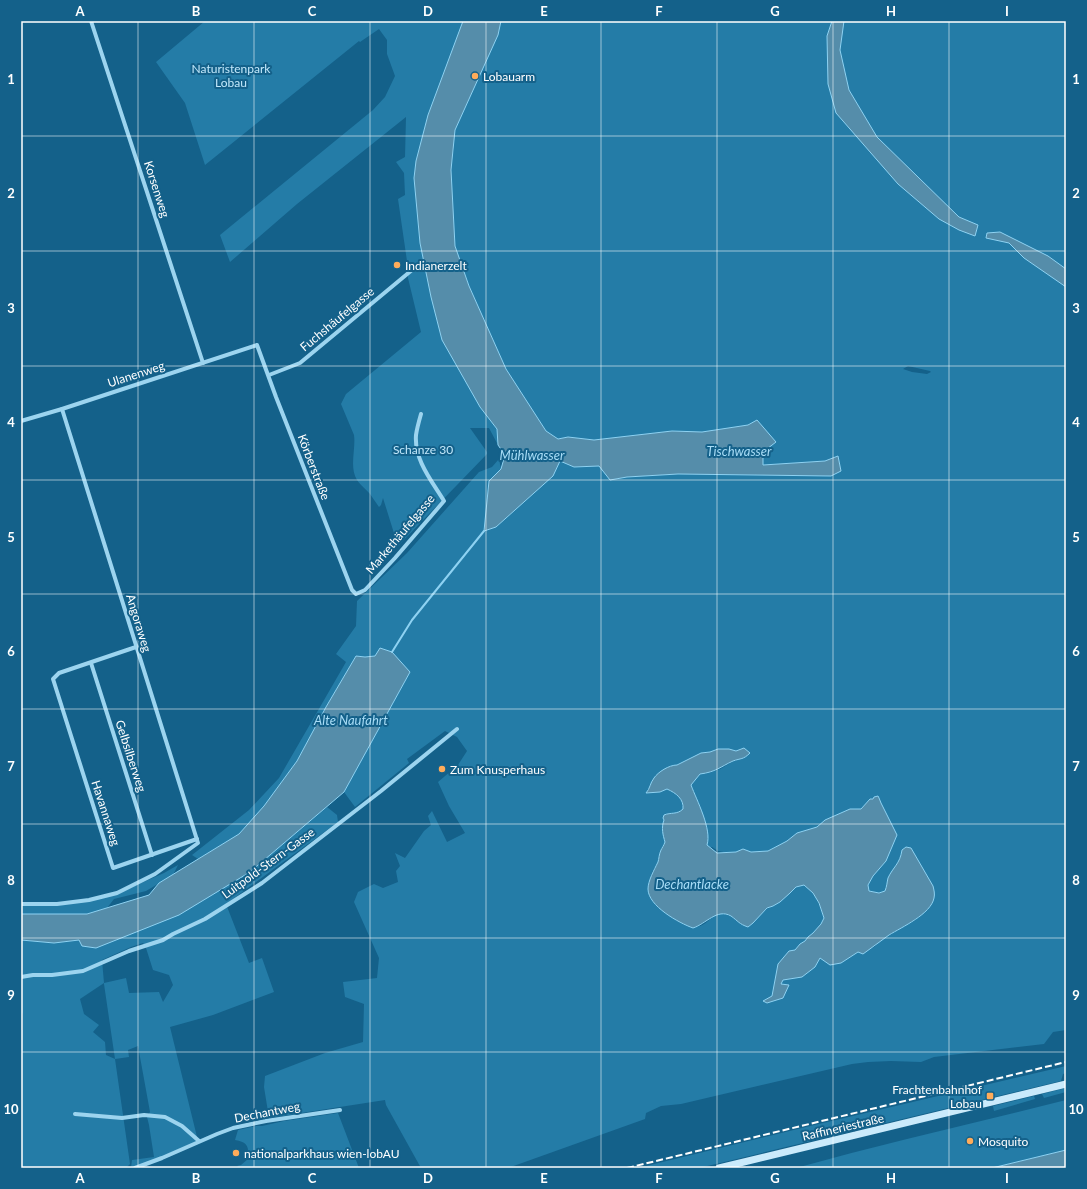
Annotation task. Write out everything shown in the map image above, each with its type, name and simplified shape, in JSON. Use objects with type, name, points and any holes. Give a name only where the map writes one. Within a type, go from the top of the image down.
[{"type":"street","name":"Korsenweg","points":[[91,21],[203,363]]},
{"type":"street","name":"Fuchshäufelgasse","points":[[269,375],[300,363],[412,270]]},
{"type":"street","name":"Ulanenweg","points":[[21,419],[62,409],[257,345]]},
{"type":"street","name":"Körberstraße","points":[[257,345],[352,590],[356,594]]},
{"type":"street","name":"Angoraweg","points":[[62,409],[197,841]]},
{"type":"street","name":"Markethäufelgasse","points":[[356,594],[365,590],[444,501],[419,459],[416,436],[421,414]]},
{"type":"street","points":[[92,663],[136,647]]},
{"type":"street","name":"Havannaweg","points":[[92,663],[59,673],[53,679],[113,868],[197,841]]},
{"type":"street","name":"Gelbsilberweg","points":[[92,663],[152,855]]},
{"type":"street","name":"Luitpold-Stern-Gasse","points":[[21,977],[83,971],[130,951],[163,940],[205,920],[262,883],[381,792],[457,729]]},
{"type":"street","points":[[21,904],[57,904],[89,900],[116,893],[155,874],[197,841]]},
{"type":"street","name":"Raffineriestraße","points":[[719,1168],[1066,1084]]},
{"type":"street","name":"Dechantweg","points":[[135,1168],[233,1128],[245,1127],[266,1121],[340,1110]]},
{"type":"street","points":[[75,1114],[122,1118],[144,1115],[166,1117],[182,1126],[199,1141]]},
{"type":"green space","points":[[205,21],[1066,21],[1066,1030],[1053,1032],[1044,1044],[934,1057],[921,1062],[891,1061],[852,1064],[681,1104],[661,1106],[646,1113],[645,1119],[508,1168],[421,1168],[386,1105],[385,1100],[269,1118],[264,1087],[265,1076],[325,1053],[363,1042],[364,1004],[345,997],[343,982],[377,978],[379,958],[354,902],[358,892],[374,884],[383,888],[398,882],[396,871],[400,866],[395,853],[405,858],[424,831],[431,825],[428,816],[432,811],[447,842],[465,833],[449,806],[438,782],[458,765],[467,751],[457,737],[445,731],[407,759],[409,763],[355,807],[344,792],[410,672],[375,656],[356,656],[297,761],[264,806],[239,834],[198,859],[192,855],[249,810],[279,778],[346,662],[336,654],[356,626],[357,601],[407,553],[479,472],[492,467],[499,459],[501,469],[489,481],[484,531],[496,527],[513,512],[560,461],[574,467],[600,466],[610,480],[627,477],[678,474],[831,476],[838,456],[825,461],[763,465],[763,452],[748,425],[702,432],[672,431],[594,440],[568,437],[558,439],[546,431],[506,369],[469,286],[455,246],[451,170],[454,145],[416,161],[414,178],[420,243],[480,407],[497,429],[498,445],[489,428],[470,428],[487,454],[398,546],[383,498],[379,507],[370,494],[358,482],[355,475],[353,469],[354,435],[341,404],[346,394],[421,332],[408,278],[408,268],[398,199],[405,195],[404,173],[396,162],[405,157],[406,117],[297,204],[230,262],[220,235],[373,110],[385,97],[395,76],[387,54],[387,40],[379,29],[360,42],[359,41],[205,165],[185,103],[156,62]],"holes":[[[908,366],[930,371],[931,372],[927,374],[903,369]],[[718,749],[732,750],[744,758],[734,761],[720,769],[709,773],[700,774],[691,785],[696,796],[707,845],[710,848],[712,847],[718,851],[729,853],[743,850],[751,852],[768,851],[787,841],[797,833],[817,827],[825,820],[850,809],[861,809],[870,799],[879,798],[886,861],[873,876],[868,885],[869,891],[879,893],[885,891],[888,880],[902,850],[906,847],[911,848],[929,908],[914,921],[905,925],[874,947],[858,952],[849,958],[820,958],[812,969],[804,975],[783,980],[780,984],[789,985],[767,1003],[772,996],[778,964],[789,951],[795,950],[805,941],[821,924],[824,918],[817,899],[808,888],[804,885],[800,885],[791,891],[784,899],[764,911],[748,927],[724,914],[714,916],[703,925],[692,927],[671,917],[648,888],[652,872],[658,862],[660,851],[665,842],[663,827],[666,817],[668,813],[680,812],[683,810],[683,806],[679,797],[667,789],[660,792],[646,793],[654,778],[664,769],[677,765],[701,753]]]},
{"type":"green space","points":[[327,807],[337,815],[338,822],[226,904],[249,963],[262,958],[274,992],[213,1015],[170,1027],[198,1141],[135,1168],[131,1168],[132,1160],[154,1157],[147,1117],[150,1112],[138,1046],[128,1050],[129,1057],[115,1059],[130,1164],[126,1168],[21,1168],[21,1030],[23,1030],[23,1014],[21,1011],[21,940],[54,943],[79,940],[250,872]],"holes":[[[143,943],[153,970],[169,975],[173,985],[163,1002],[159,992],[129,993],[126,978],[104,983],[102,960]],[[104,983],[115,1059],[106,1055],[105,1042],[93,1032],[99,1025],[84,1014],[80,999]]]},
{"type":"green space","points":[[178,865],[173,875],[146,891],[114,899],[107,908],[87,914],[21,914],[21,906],[58,905],[114,895],[164,873]]},
{"type":"green space","points":[[1066,1066],[1066,1073],[1063,1074],[1061,1081],[699,1168],[638,1168],[806,1127]]},
{"type":"green space","points":[[1066,1088],[1066,1092],[1044,1098],[1042,1094]]},
{"type":"green space","points":[[1034,1096],[1035,1099],[994,1111],[993,1106]]},
{"type":"green space","points":[[1066,1100],[1066,1150],[992,1168],[796,1168],[897,1142]]},
{"type":"green space","points":[[338,1113],[359,1168],[239,1168],[237,1166],[241,1165],[248,1159],[247,1146],[243,1142],[235,1140],[238,1130]]},
{"type":"water","name":"Mühlwasser","points":[[463,21],[501,21],[498,35],[455,130],[451,170],[455,246],[469,286],[506,369],[546,431],[558,439],[568,437],[594,440],[672,431],[702,432],[748,425],[757,420],[776,442],[763,452],[763,465],[825,461],[838,456],[841,471],[831,476],[678,474],[627,477],[610,480],[599,466],[574,467],[560,461],[553,476],[496,527],[484,531],[489,481],[501,469],[505,455],[498,445],[497,429],[480,407],[442,340],[431,297],[420,243],[414,178],[416,161],[428,115]]},
{"type":"water","points":[[832,21],[844,21],[840,50],[849,90],[877,137],[959,217],[978,225],[975,236],[959,230],[939,219],[898,184],[836,113],[828,84],[827,36]]},
{"type":"water","points":[[1000,232],[1048,256],[1066,269],[1066,287],[1024,258],[1009,243],[986,238],[987,233]]},
{"type":"water","name":"Alte Naufahrt","points":[[380,648],[392,652],[410,672],[344,792],[250,872],[179,915],[96,948],[82,946],[79,940],[54,943],[21,940],[21,914],[87,914],[149,895],[159,883],[239,834],[264,806],[297,761],[356,656],[375,656]]},
{"type":"water","name":"Dechantlacke","points":[[744,748],[750,753],[746,757],[733,761],[714,771],[700,774],[691,785],[706,823],[708,838],[707,845],[717,853],[736,852],[743,849],[751,852],[768,851],[787,841],[797,833],[817,827],[825,820],[850,809],[861,809],[870,799],[878,796],[897,835],[886,861],[873,876],[868,885],[869,891],[879,893],[885,891],[888,878],[898,862],[902,850],[906,847],[911,848],[933,886],[934,894],[932,904],[922,915],[889,935],[863,954],[858,952],[841,963],[830,965],[820,958],[815,967],[802,977],[783,980],[781,984],[789,985],[783,998],[767,1003],[763,1001],[772,996],[778,964],[789,951],[795,950],[813,933],[824,918],[819,903],[813,893],[804,885],[796,887],[780,902],[767,908],[748,927],[741,924],[731,916],[721,914],[716,915],[693,928],[665,913],[653,902],[649,895],[648,889],[650,879],[665,842],[662,829],[664,815],[678,812],[683,809],[681,799],[667,789],[660,792],[646,793],[653,780],[658,773],[664,769],[677,765],[701,753],[718,749],[729,749],[736,751]]},
{"type":"water","points":[[1066,1150],[1066,1168],[992,1168]]},
{"type":"waterway","name":"Mühlwasser","points":[[392,652],[412,620],[484,531]]},
{"type":"railway","points":[[627,1168],[1066,1062]]},
{"type":"place","name":"Lobauarm","points":[[475,76]]},
{"type":"place","name":"Indianerzelt","points":[[397,265]]},
{"type":"place","name":"Zum Knusperhaus","points":[[442,769]]},
{"type":"place","name":"Frachtenbahnhof Lobau","points":[[990,1096]]},
{"type":"place","name":"Mosquito","points":[[970,1141]]},
{"type":"place","name":"nationalparkhaus wien-lobAU","points":[[236,1153]]},
{"type":"park label","name":"Naturistenpark Lobau","points":[[231,75]]},
{"type":"park label","name":"Schanze 30","points":[[423,449]]},
{"type":"water label","name":"Tischwasser","points":[[739,451]]}]
